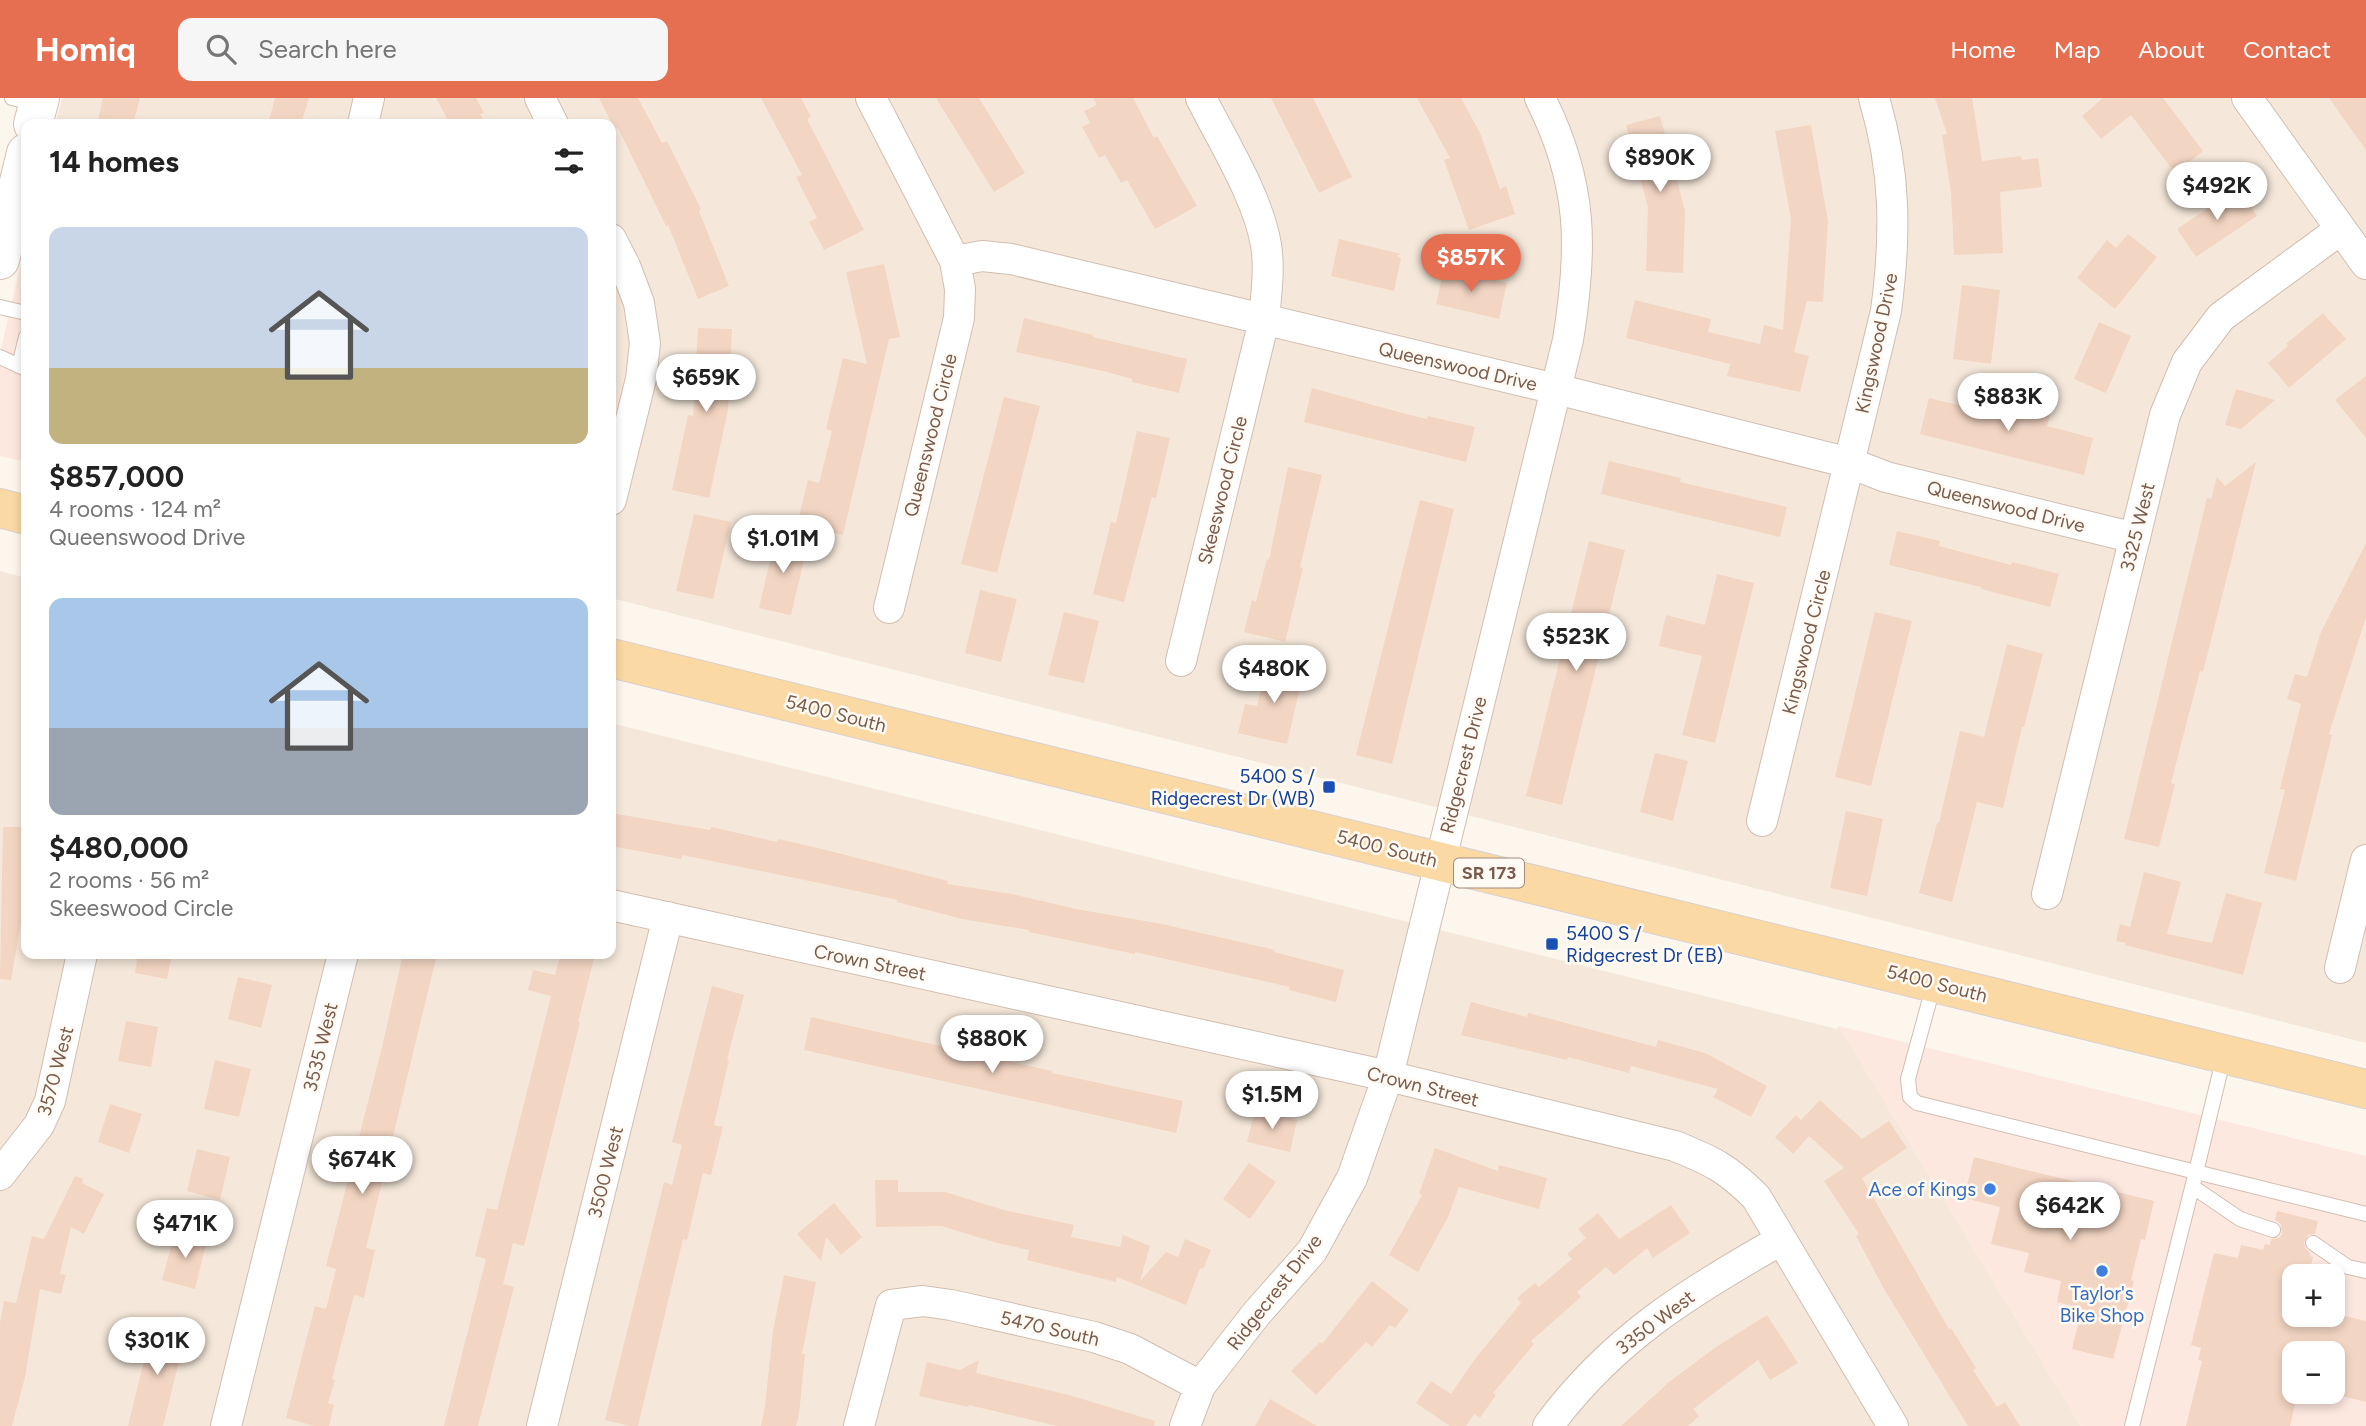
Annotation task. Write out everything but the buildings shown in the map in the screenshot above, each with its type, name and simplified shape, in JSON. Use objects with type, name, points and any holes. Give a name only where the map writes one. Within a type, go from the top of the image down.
[{"type":"main road","points":[[0,508],[21,514]]},
{"type":"main road","name":"5400 South","points":[[616,659],[2366,1089]]},
{"type":"street","points":[[364,119],[369,98]]},
{"type":"street","points":[[540,98],[550,119]]},
{"type":"street","points":[[871,98],[956,261]]},
{"type":"street","name":"Skeeswood Circle","points":[[1181,661],[1264,320],[1268,275],[1266,245],[1257,211],[1201,98]]},
{"type":"street","name":"Ridgecrest Drive","points":[[1185,1426],[1200,1386],[1312,1251],[1352,1178],[1388,1076],[1568,340],[1576,293],[1578,219],[1568,166],[1540,98]]},
{"type":"street","name":"Kingswood Drive","points":[[1850,463],[1886,311],[1893,259],[1891,186],[1885,137],[1874,98]]},
{"type":"street","points":[[2247,98],[2366,264]]},
{"type":"street","points":[[0,260],[21,174]]},
{"type":"street","name":"3325 West","points":[[2047,894],[2165,415],[2187,362],[2221,317],[2341,229]]},
{"type":"street","points":[[616,249],[639,303],[645,343],[641,379],[616,480]]},
{"type":"street","name":"Queenswood Drive","points":[[956,261],[982,256],[1012,259],[1556,389],[1850,463],[1886,477],[2135,538]]},
{"type":"street","name":"Queenswood Circle","points":[[889,608],[959,318],[960,289],[956,261]]},
{"type":"street","name":"Kingswood Circle","points":[[1762,821],[1850,463]]},
{"type":"street","points":[[2340,968],[2366,860]]},
{"type":"street","name":"Crown Street","points":[[616,906],[1388,1076],[1675,1146],[1713,1161],[1736,1177],[1756,1197],[1893,1426]]},
{"type":"street","name":"3500 West","points":[[542,1426],[668,917]]},
{"type":"street","name":"3570 West","points":[[0,1175],[39,1125],[50,1101],[81,959]]},
{"type":"street","name":"3535 West","points":[[226,1426],[342,959]]},
{"type":"street","name":"3350 West","points":[[1548,1426],[1566,1402],[1607,1359],[1652,1320],[1717,1276],[1781,1240]]},
{"type":"street","name":"5470 South","points":[[859,1426],[891,1305],[923,1301],[1094,1337],[1130,1349],[1200,1386]]},
{"type":"lane","points":[[0,307],[21,312]]},
{"type":"lane","points":[[0,357],[21,367]]},
{"type":"lane","points":[[1934,983],[1908,1079],[1910,1097],[1917,1102],[1930,1108],[2366,1214]]},
{"type":"lane","points":[[2132,1426],[2224,1054]]},
{"type":"lane","points":[[2193,1187],[2240,1220],[2273,1230]]},
{"type":"lane","points":[[2313,1243],[2348,1267],[2366,1271]]},
{"type":"shaded area","points":[[62,98],[2366,98],[2366,1043],[616,599],[616,119],[56,119]]},
{"type":"shaded area","points":[[21,267],[21,461],[0,456],[0,353]]},
{"type":"shaded area","points":[[0,571],[21,577],[21,959],[616,959],[616,724],[1837,1029],[1839,1026],[2081,1426],[0,1426]]},
{"type":"shaded area","points":[[1839,1026],[2366,1156],[2366,1426],[2081,1426]]},
{"type":"place","name":"5400 S / Ridgecrest Dr (WB)","points":[[1329,787]]},
{"type":"place","name":"5400 S / Ridgecrest Dr (EB)","points":[[1552,944]]},
{"type":"place","name":"Ace of Kings","points":[[1990,1189]]},
{"type":"place","name":"Taylor's Bike Shop","points":[[2102,1271]]}]
